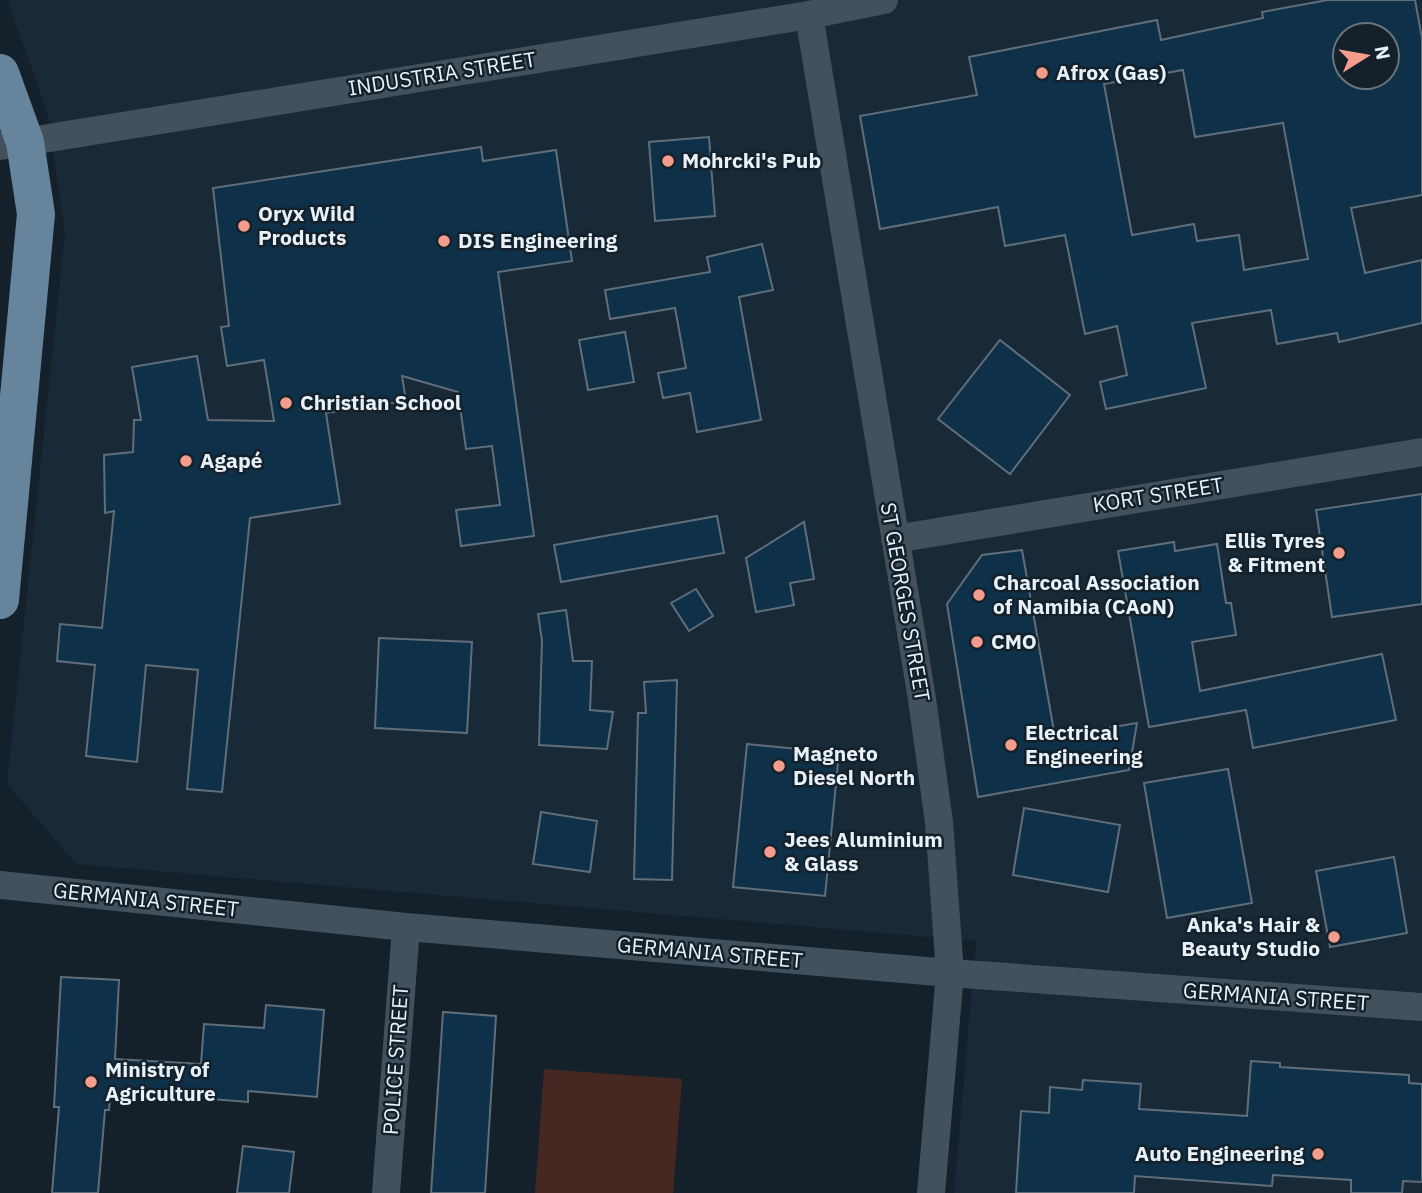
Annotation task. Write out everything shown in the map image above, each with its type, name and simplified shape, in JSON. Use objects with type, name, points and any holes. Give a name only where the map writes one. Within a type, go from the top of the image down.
[{"type":"main road","points":[[0,73],[13,144],[36,214],[0,600]]},
{"type":"street","name":"INDUSTRIA STREET","points":[[13,144],[809,15],[884,0]]},
{"type":"street","name":"ST GEORGES STREET","points":[[809,15],[922,699],[939,822],[950,973],[931,1193]]},
{"type":"street","name":"KORT STREET","points":[[895,539],[1422,452]]},
{"type":"street","name":"GERMANIA STREET","points":[[0,885],[406,928],[950,973],[1422,1007]]},
{"type":"street","name":"POLICE STREET","points":[[386,1193],[406,928]]},
{"type":"shaded area","points":[[7,0],[1422,0],[1422,1193],[954,1193],[976,941],[76,864],[7,784],[65,232],[47,111]]},
{"type":"shaded area","points":[[544,1069],[682,1079],[673,1193],[535,1193]]},
{"type":"building","points":[[1328,0],[1415,0],[1422,38],[1422,195],[1351,208],[1365,273],[1422,260],[1422,323],[1339,342],[1337,333],[1277,344],[1271,310],[1192,323],[1206,388],[1106,409],[1100,382],[1127,375],[1117,326],[1085,334],[1065,235],[1005,246],[998,207],[880,229],[860,116],[977,95],[969,57],[1157,20],[1161,40],[1263,18],[1262,12]],"holes":[[[1183,70],[1195,137],[1283,123],[1308,259],[1244,270],[1239,235],[1197,241],[1194,224],[1132,235],[1104,84]]]},
{"type":"building","points":[[709,137],[715,216],[655,221],[649,142]]},
{"type":"building","points":[[481,147],[483,161],[556,150],[572,261],[498,272],[534,536],[461,546],[456,510],[500,505],[492,446],[466,449],[458,392],[402,376],[406,401],[326,413],[340,504],[250,518],[222,792],[187,789],[198,670],[146,665],[137,762],[86,756],[95,665],[57,661],[60,624],[102,628],[114,511],[105,513],[104,455],[133,452],[134,420],[141,420],[132,367],[197,356],[208,420],[274,421],[264,360],[227,366],[221,327],[229,326],[213,188]]},
{"type":"building","points":[[762,244],[773,290],[739,297],[761,420],[697,432],[690,393],[663,398],[658,373],[686,368],[675,308],[610,319],[605,290],[710,272],[707,257]]},
{"type":"building","points":[[625,332],[634,382],[588,390],[579,340]]},
{"type":"building","points":[[1000,340],[1070,395],[1010,474],[938,419]]},
{"type":"building","points":[[1422,494],[1422,604],[1332,617],[1316,510]]},
{"type":"building","points":[[717,516],[724,553],[561,582],[554,545]]},
{"type":"building","points":[[804,522],[814,579],[790,583],[794,605],[756,612],[746,558]]},
{"type":"building","points":[[1174,542],[1175,551],[1217,544],[1226,603],[1231,603],[1236,635],[1192,642],[1200,691],[1382,654],[1396,720],[1253,748],[1246,710],[1149,727],[1118,551]]},
{"type":"building","points":[[1022,550],[1055,737],[1137,723],[1129,770],[978,797],[947,604],[982,555]]},
{"type":"building","points":[[696,589],[713,616],[689,631],[671,603]]},
{"type":"building","points":[[566,610],[573,661],[592,661],[590,710],[613,712],[607,749],[539,745],[542,640],[538,614]]},
{"type":"building","points":[[379,638],[472,642],[467,733],[375,728]]},
{"type":"building","points":[[677,680],[672,880],[634,879],[638,713],[646,713],[644,682]]},
{"type":"building","points":[[747,744],[839,753],[825,896],[733,887]]},
{"type":"building","points":[[1228,769],[1252,903],[1167,918],[1144,783]]},
{"type":"building","points":[[1024,808],[1120,825],[1108,892],[1013,875]]},
{"type":"building","points":[[541,812],[597,821],[590,872],[533,864]]},
{"type":"building","points":[[1394,857],[1407,933],[1330,947],[1316,871]]},
{"type":"building","points":[[61,977],[119,980],[115,1059],[201,1064],[204,1024],[264,1028],[266,1005],[324,1010],[317,1097],[248,1091],[248,1102],[111,1091],[109,1110],[105,1110],[98,1193],[52,1193],[59,1107],[54,1107]]},
{"type":"building","points":[[443,1012],[496,1016],[485,1193],[431,1193]]},
{"type":"building","points":[[1251,1061],[1280,1063],[1280,1067],[1409,1075],[1409,1083],[1422,1084],[1422,1182],[1403,1181],[1402,1193],[1351,1193],[1351,1180],[1273,1175],[1272,1186],[1135,1176],[1134,1193],[1016,1193],[1021,1111],[1049,1113],[1050,1087],[1082,1090],[1083,1080],[1141,1084],[1139,1109],[1247,1116]]},
{"type":"building","points":[[243,1146],[294,1152],[289,1193],[237,1193]]},
{"type":"place","name":"Afrox (Gas)","points":[[1042,73]]},
{"type":"place","name":"Mohrcki's Pub","points":[[668,161]]},
{"type":"place","name":"Oryx Wild Products","points":[[244,226]]},
{"type":"place","name":"DIS Engineering","points":[[444,241]]},
{"type":"place","name":"Christian School","points":[[286,403]]},
{"type":"place","name":"Agapé","points":[[186,461]]},
{"type":"place","name":"Ellis Tyres & Fitment","points":[[1339,553]]},
{"type":"place","name":"Charcoal Association of Namibia (CAoN)","points":[[979,595]]},
{"type":"place","name":"CMO","points":[[977,642]]},
{"type":"place","name":"Electrical Engineering","points":[[1011,745]]},
{"type":"place","name":"Magneto Diesel North","points":[[779,766]]},
{"type":"place","name":"Jees Aluminium & Glass","points":[[770,852]]},
{"type":"place","name":"Anka's Hair & Beauty Studio","points":[[1334,937]]},
{"type":"place","name":"Ministry of Agriculture","points":[[91,1082]]},
{"type":"place","name":"Auto Engineering","points":[[1318,1154]]}]
